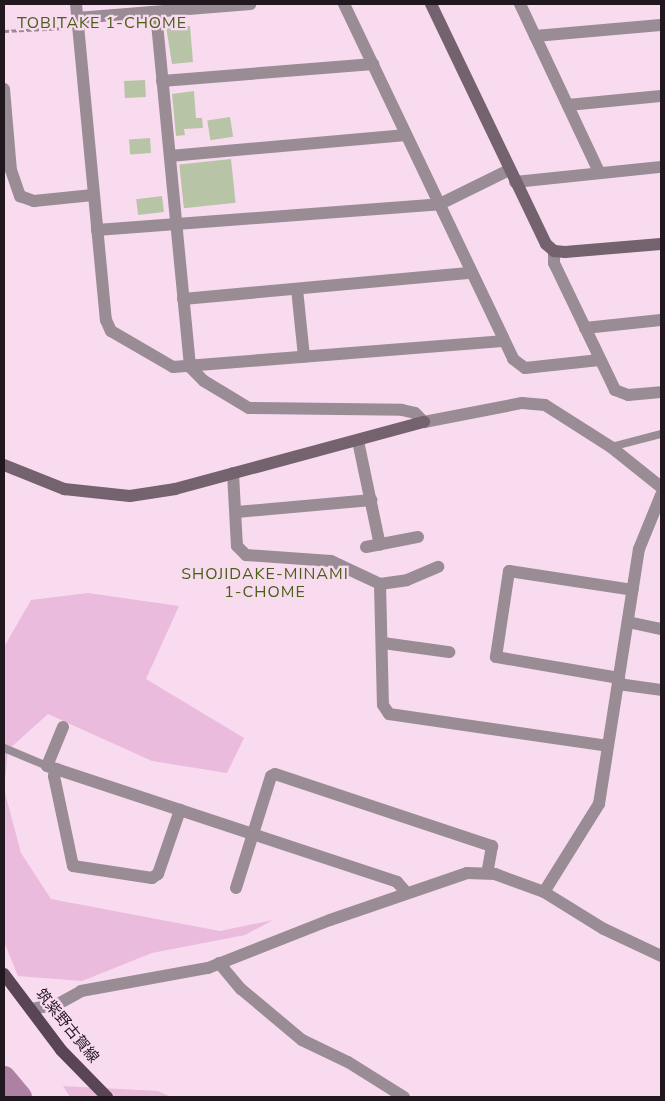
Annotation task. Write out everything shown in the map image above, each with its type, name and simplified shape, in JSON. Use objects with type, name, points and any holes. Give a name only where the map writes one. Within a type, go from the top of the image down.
[{"type":"main road","name":"筑紫野古賀線","points":[[4,974],[61,1050],[106,1097]]},
{"type":"street","points":[[76,4],[106,320],[111,331],[173,367],[502,341]]},
{"type":"street","points":[[77,23],[156,12],[250,4]]},
{"type":"street","points":[[344,4],[512,359],[525,368],[600,360]]},
{"type":"street","points":[[431,4],[542,238],[554,251],[554,263],[615,390],[628,395],[661,392]]},
{"type":"street","points":[[520,4],[599,172]]},
{"type":"street","points":[[156,12],[190,367],[216,391],[249,408],[402,410],[415,414],[424,422]]},
{"type":"street","points":[[535,36],[661,25]]},
{"type":"street","points":[[162,81],[373,64]]},
{"type":"street","points":[[4,89],[11,170],[20,196],[34,201],[93,195]]},
{"type":"street","points":[[568,105],[661,96]]},
{"type":"street","points":[[170,156],[406,134]]},
{"type":"street","points":[[97,230],[440,204],[512,176],[661,167]]},
{"type":"street","points":[[554,251],[661,244]]},
{"type":"street","points":[[183,299],[471,273]]},
{"type":"street","points":[[297,289],[304,357]]},
{"type":"street","points":[[584,328],[661,320]]},
{"type":"street","points":[[4,465],[64,489],[107,496],[154,494],[424,422],[533,403],[558,411],[611,447],[661,486]]},
{"type":"street","points":[[358,441],[380,544]]},
{"type":"street","points":[[233,473],[237,512],[237,546],[246,555],[331,561],[380,584],[407,580],[438,567]]},
{"type":"street","points":[[544,892],[599,804],[640,549],[661,495]]},
{"type":"street","points":[[237,512],[371,500]]},
{"type":"street","points":[[366,547],[418,537]]},
{"type":"street","points":[[633,590],[509,571],[496,657],[661,690]]},
{"type":"street","points":[[380,584],[383,705],[389,714],[608,746]]},
{"type":"street","points":[[628,622],[661,629]]},
{"type":"street","points":[[382,643],[449,652]]},
{"type":"street","points":[[63,727],[52,768],[73,866],[152,878],[158,874],[180,810]]},
{"type":"street","points":[[52,768],[396,882],[406,892]]},
{"type":"street","points":[[236,888],[271,776],[275,774],[492,846],[487,873]]},
{"type":"street","points":[[31,1009],[58,1004],[81,991],[219,963],[406,892],[467,873],[487,873],[544,892],[604,929],[661,956]]},
{"type":"street","points":[[219,963],[241,988],[302,1040],[348,1062],[404,1097]]},
{"type":"lane","points":[[611,447],[661,434]]},
{"type":"lane","points":[[4,748],[52,768]]},
{"type":"path","points":[[4,32],[77,23]]},
{"type":"shaded area","points":[[88,593],[179,606],[146,679],[244,738],[227,773],[152,761],[48,714],[8,750],[4,789],[4,647],[31,600]]},
{"type":"shaded area","points":[[4,789],[21,853],[51,899],[220,931],[273,920],[245,935],[152,953],[82,981],[18,976],[4,942]]},
{"type":"shaded area","points":[[63,1086],[158,1091],[171,1097],[70,1097]]},
{"type":"building","points":[[185,17],[186,26],[190,26],[193,62],[172,64],[165,20]]},
{"type":"building","points":[[145,80],[146,97],[125,98],[124,81]]},
{"type":"building","points":[[194,91],[196,118],[202,118],[203,128],[184,129],[185,135],[176,136],[172,94]]},
{"type":"building","points":[[230,117],[233,137],[210,140],[207,121]]},
{"type":"building","points":[[150,138],[151,153],[130,154],[129,139]]},
{"type":"building","points":[[231,159],[236,203],[184,208],[179,164]]},
{"type":"building","points":[[162,196],[164,212],[138,215],[136,199]]},
{"type":"waterway","points":[[4,1078],[20,1097]]},
{"type":"district","name":"TOBITAKE 1-CHOME","points":[[102,23]]},
{"type":"district","name":"SHOJIDAKE-MINAMI 1-CHOME","points":[[265,583]]}]
